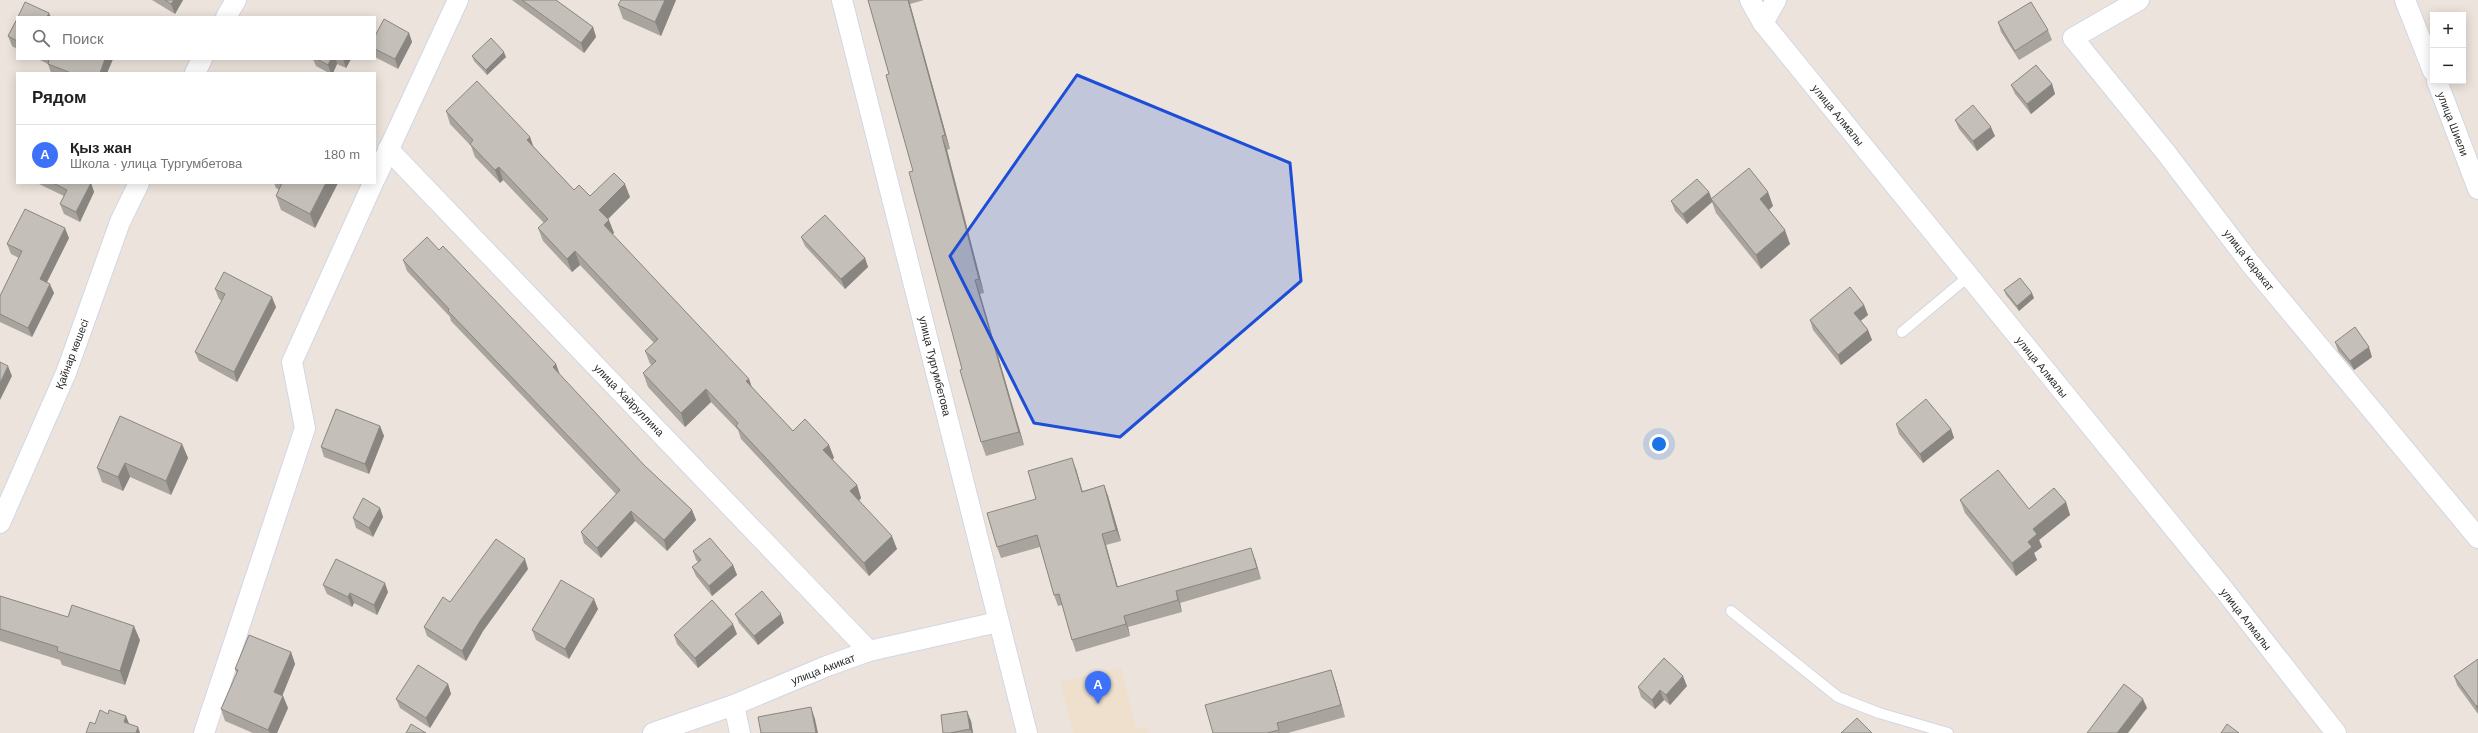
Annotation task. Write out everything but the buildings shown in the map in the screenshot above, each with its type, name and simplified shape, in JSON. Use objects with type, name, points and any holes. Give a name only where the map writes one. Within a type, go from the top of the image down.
[{"type":"street","points":[[227,16],[236,0]]},
{"type":"street","points":[[376,177],[458,0]]},
{"type":"street","name":"улица Тургумбетова","points":[[842,0],[1027,733]]},
{"type":"street","name":"улица Алмалы","points":[[1750,0],[1762,23],[2221,586],[2336,733]]},
{"type":"street","points":[[1762,23],[1776,0]]},
{"type":"street","name":"улица Каракат","points":[[2139,0],[2073,38],[2167,154],[2250,262],[2478,538]]},
{"type":"street","points":[[2405,0],[2430,63]]},
{"type":"street","points":[[196,72],[202,60]]},
{"type":"street","name":"улица Шиели","points":[[2438,84],[2478,189]]},
{"type":"street","name":"улица Хайруллина","points":[[388,149],[869,651]]},
{"type":"street","name":"Қайнар көшесі","points":[[0,523],[66,373],[120,222],[139,184]]},
{"type":"street","points":[[204,733],[305,428],[292,362],[373,184]]},
{"type":"street","name":"улица Акикат","points":[[653,733],[734,705],[827,666],[869,651],[998,622]]},
{"type":"street","points":[[734,705],[740,733]]},
{"type":"lane","points":[[1902,332],[1969,276]]},
{"type":"lane","points":[[1731,611],[1838,697],[1879,713],[1948,733]]},
{"type":"highlighted area","points":[[1077,75],[1290,163],[1301,281],[1120,437],[1034,423],[950,256]]},
{"type":"shaded area","points":[[1121,667],[1136,729],[1147,726],[1149,733],[1073,733],[1060,682]]},
{"type":"place","name":"Қыз жан","points":[[1098,704]]}]
